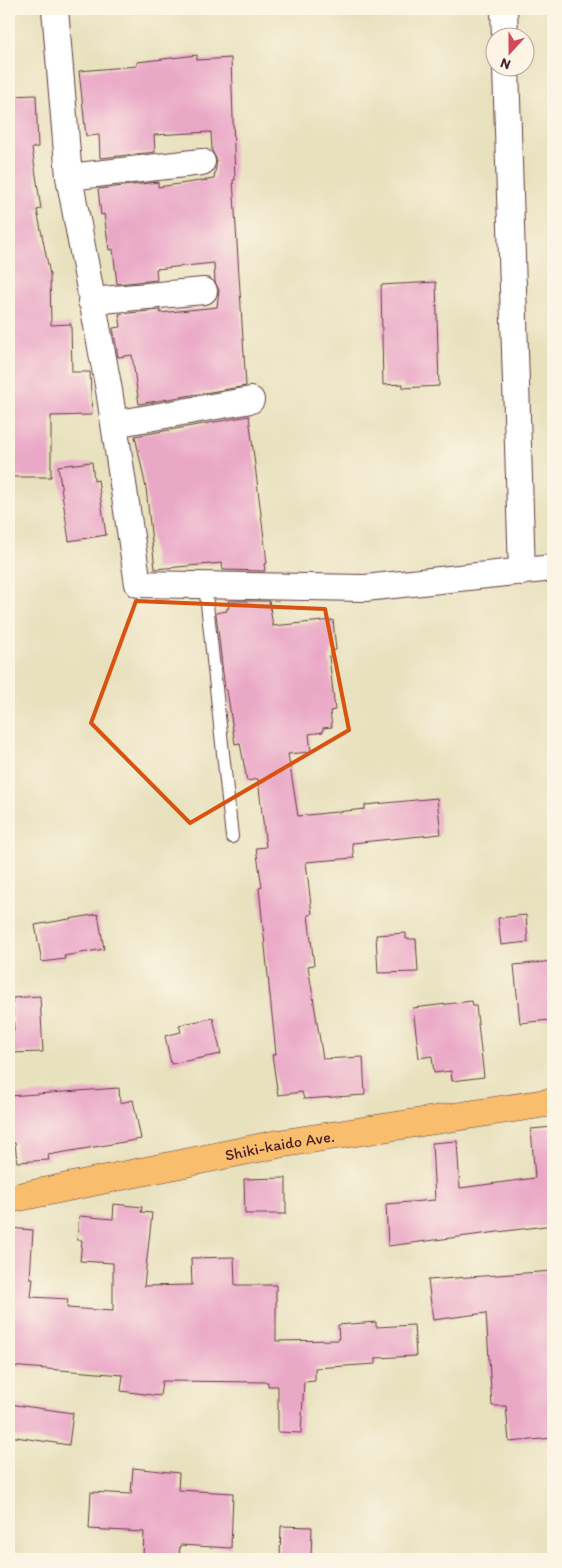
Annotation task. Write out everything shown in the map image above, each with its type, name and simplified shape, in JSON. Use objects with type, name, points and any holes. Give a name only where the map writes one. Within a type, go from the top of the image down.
[{"type":"main road","name":"Shiki-kaido Ave.","points":[[9,1199],[278,1144],[553,1102]]},
{"type":"street","points":[[55,9],[69,177],[114,424],[138,584],[365,588],[553,568]]},
{"type":"street","points":[[504,9],[505,28]]},
{"type":"street","points":[[506,78],[522,572]]},
{"type":"street","points":[[69,177],[202,162]]},
{"type":"street","points":[[91,302],[204,291]]},
{"type":"street","points":[[114,424],[252,400]]},
{"type":"lane","points":[[205,585],[232,837]]},
{"type":"highlighted area","points":[[136,601],[325,609],[349,730],[190,823],[91,723]]},
{"type":"building","points":[[197,55],[197,60],[231,58],[235,180],[233,180],[246,386],[139,404],[132,355],[118,357],[113,328],[121,327],[119,314],[160,310],[160,313],[217,307],[219,290],[215,282],[214,263],[156,269],[157,280],[117,284],[113,249],[109,250],[104,214],[101,215],[98,189],[158,182],[158,187],[214,179],[217,160],[212,151],[211,132],[154,135],[155,152],[100,158],[99,135],[86,136],[79,71],[137,66],[137,62]]},
{"type":"building","points":[[36,95],[38,147],[32,148],[41,209],[37,210],[50,275],[51,325],[71,324],[72,372],[90,372],[92,415],[51,416],[51,477],[9,477],[9,96]]},
{"type":"building","points":[[436,282],[439,386],[403,388],[403,384],[383,385],[381,285]]},
{"type":"building","points":[[249,416],[267,563],[264,564],[265,571],[223,570],[222,563],[155,569],[146,488],[135,436]]},
{"type":"building","points":[[92,462],[94,481],[98,480],[106,535],[69,541],[58,466]]},
{"type":"building","points":[[228,601],[269,601],[273,626],[333,620],[336,650],[331,651],[331,656],[329,656],[335,710],[330,711],[332,727],[323,728],[323,732],[309,734],[311,752],[288,754],[298,816],[365,809],[365,805],[437,798],[441,834],[352,843],[354,858],[306,862],[312,914],[308,915],[314,965],[308,966],[323,1059],[363,1057],[365,1095],[304,1099],[302,1092],[278,1095],[272,1055],[276,1054],[259,888],[262,887],[256,848],[266,847],[258,779],[247,781],[240,743],[235,744],[227,690],[225,690],[216,613],[227,611],[227,608],[229,608]]},
{"type":"building","points":[[98,914],[104,949],[64,956],[65,959],[42,962],[35,925]]},
{"type":"building","points":[[526,915],[528,942],[501,945],[498,918]]},
{"type":"building","points":[[406,933],[406,939],[416,939],[418,972],[378,973],[376,935]]},
{"type":"building","points":[[553,961],[553,1014],[549,1014],[550,1020],[520,1023],[514,965]]},
{"type":"building","points":[[40,996],[43,1052],[9,1053],[9,1030],[14,1030],[12,998]]},
{"type":"building","points":[[472,1001],[473,1006],[476,1006],[484,1077],[452,1081],[451,1071],[434,1073],[432,1056],[419,1058],[413,1008]]},
{"type":"building","points":[[213,1018],[221,1054],[171,1064],[165,1036],[181,1032],[179,1025]]},
{"type":"building","points":[[119,1088],[120,1103],[133,1100],[141,1139],[48,1155],[49,1160],[17,1162],[15,1143],[9,1143],[9,1096]]},
{"type":"building","points":[[553,1127],[553,1225],[388,1246],[386,1204],[435,1200],[432,1143],[457,1141],[460,1188],[535,1178],[531,1129]]},
{"type":"building","points":[[286,1178],[286,1214],[245,1214],[244,1179]]},
{"type":"building","points":[[114,1204],[142,1207],[141,1212],[152,1213],[144,1286],[192,1285],[191,1258],[234,1257],[235,1285],[276,1285],[276,1341],[339,1340],[338,1325],[376,1322],[376,1327],[414,1325],[416,1356],[376,1358],[376,1364],[315,1368],[315,1381],[304,1382],[301,1433],[278,1432],[278,1386],[268,1386],[268,1382],[162,1381],[160,1396],[121,1391],[123,1375],[9,1366],[9,1228],[33,1230],[30,1278],[33,1278],[31,1297],[68,1299],[67,1308],[113,1311],[113,1263],[80,1261],[82,1240],[77,1240],[79,1216],[113,1219]]},
{"type":"building","points":[[553,1271],[553,1438],[509,1442],[506,1406],[492,1406],[486,1313],[433,1320],[428,1280]]},
{"type":"building","points":[[9,1404],[73,1413],[69,1445],[9,1436]]},
{"type":"building","points":[[133,1468],[179,1473],[178,1490],[233,1493],[231,1548],[180,1545],[179,1559],[143,1559],[144,1532],[89,1529],[91,1492],[131,1494]]},
{"type":"building","points":[[281,1526],[312,1527],[311,1559],[280,1559]]}]
